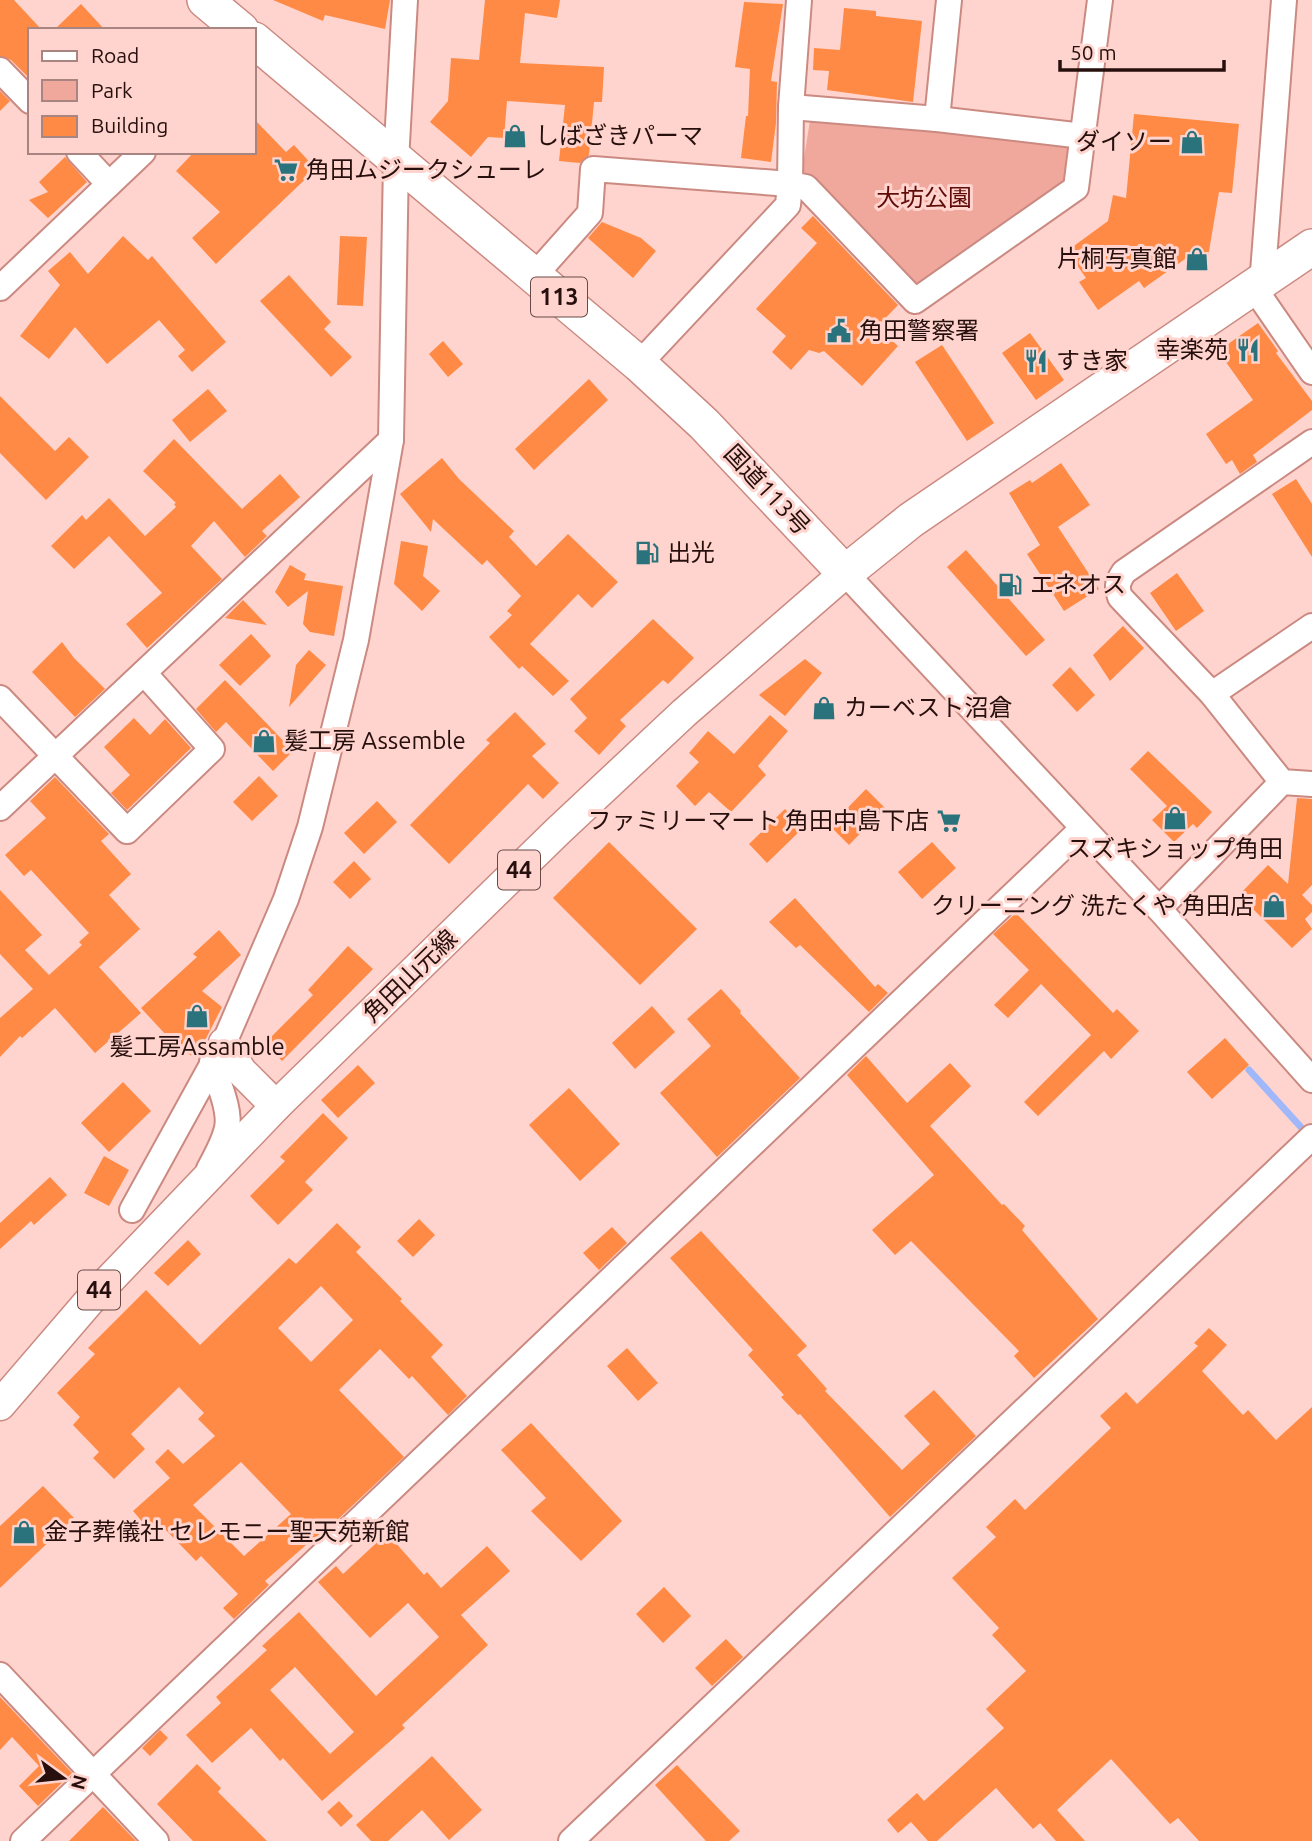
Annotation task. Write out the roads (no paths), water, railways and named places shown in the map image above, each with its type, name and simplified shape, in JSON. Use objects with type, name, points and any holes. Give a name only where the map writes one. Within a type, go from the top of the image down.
[{"type":"highway","name":"国道113号","points":[[205,0],[237,28]]},
{"type":"highway","name":"国道113号","points":[[256,44],[639,364],[704,424],[845,573]]},
{"type":"highway","points":[[845,573],[911,520],[1312,247]]},
{"type":"main road","name":"角田山元線","points":[[0,1405],[92,1298],[276,1106],[577,813],[684,713],[845,573]]},
{"type":"main road","points":[[218,1052],[276,1106]]},
{"type":"street","points":[[132,1210],[218,1052],[271,936],[310,827],[356,639],[391,440],[396,160],[405,0]]},
{"type":"street","points":[[639,364],[788,205],[791,107],[799,0]]},
{"type":"street","points":[[937,119],[949,0]]},
{"type":"street","points":[[534,276],[590,213],[593,169],[806,187],[915,302],[1076,188],[1100,0]]},
{"type":"street","points":[[1284,0],[1261,298],[1312,372]]},
{"type":"street","points":[[0,70],[28,99]]},
{"type":"street","points":[[791,107],[937,119],[1083,136]]},
{"type":"street","points":[[81,154],[109,184]]},
{"type":"street","points":[[0,288],[141,154]]},
{"type":"street","points":[[0,808],[391,440]]},
{"type":"street","points":[[1312,442],[1124,572],[1118,582],[1120,597],[1212,694],[1282,782],[1312,784]]},
{"type":"street","points":[[845,573],[1158,909],[1312,1080]]},
{"type":"street","points":[[1212,694],[1312,626]]},
{"type":"street","points":[[0,698],[127,831],[212,749],[144,673]]},
{"type":"street","points":[[1158,909],[1282,782]]},
{"type":"street","points":[[23,1841],[1082,829]]},
{"type":"street","points":[[204,1179],[228,1125],[218,1052]]},
{"type":"street","points":[[571,1841],[1312,1136]]},
{"type":"street","points":[[0,1675],[156,1841]]},
{"type":"waterway","points":[[1249,1070],[1309,1136]]},
{"type":"place","name":"しばざきパーマ","points":[[515,136]]},
{"type":"place","name":"ダイソー","points":[[1192,142]]},
{"type":"place","name":"角田ムジークシューレ","points":[[286,170]]},
{"type":"place","name":"片桐写真館","points":[[1197,259]]},
{"type":"place","name":"角田警察署","points":[[839,331]]},
{"type":"place","name":"幸楽苑","points":[[1248,350]]},
{"type":"place","name":"すき家","points":[[1036,361]]},
{"type":"place","name":"出光","points":[[647,553]]},
{"type":"place","name":"エネオス","points":[[1010,585]]},
{"type":"place","name":"カーベスト沼倉","points":[[824,708]]},
{"type":"place","name":"髪工房 Assemble","points":[[264,741]]},
{"type":"place","name":"スズキショップ角田","points":[[1175,818]]},
{"type":"place","name":"ファミリーマート 角田中島下店","points":[[949,821]]},
{"type":"place","name":"クリーニング 洗たくや 角田店","points":[[1274,906]]},
{"type":"place","name":"髪工房Assamble","points":[[197,1016]]},
{"type":"place","name":"金子葬儀社 セレモニー聖天苑新館","points":[[24,1532]]},
{"type":"park label","name":"大坊公園","points":[[924,198]]}]
